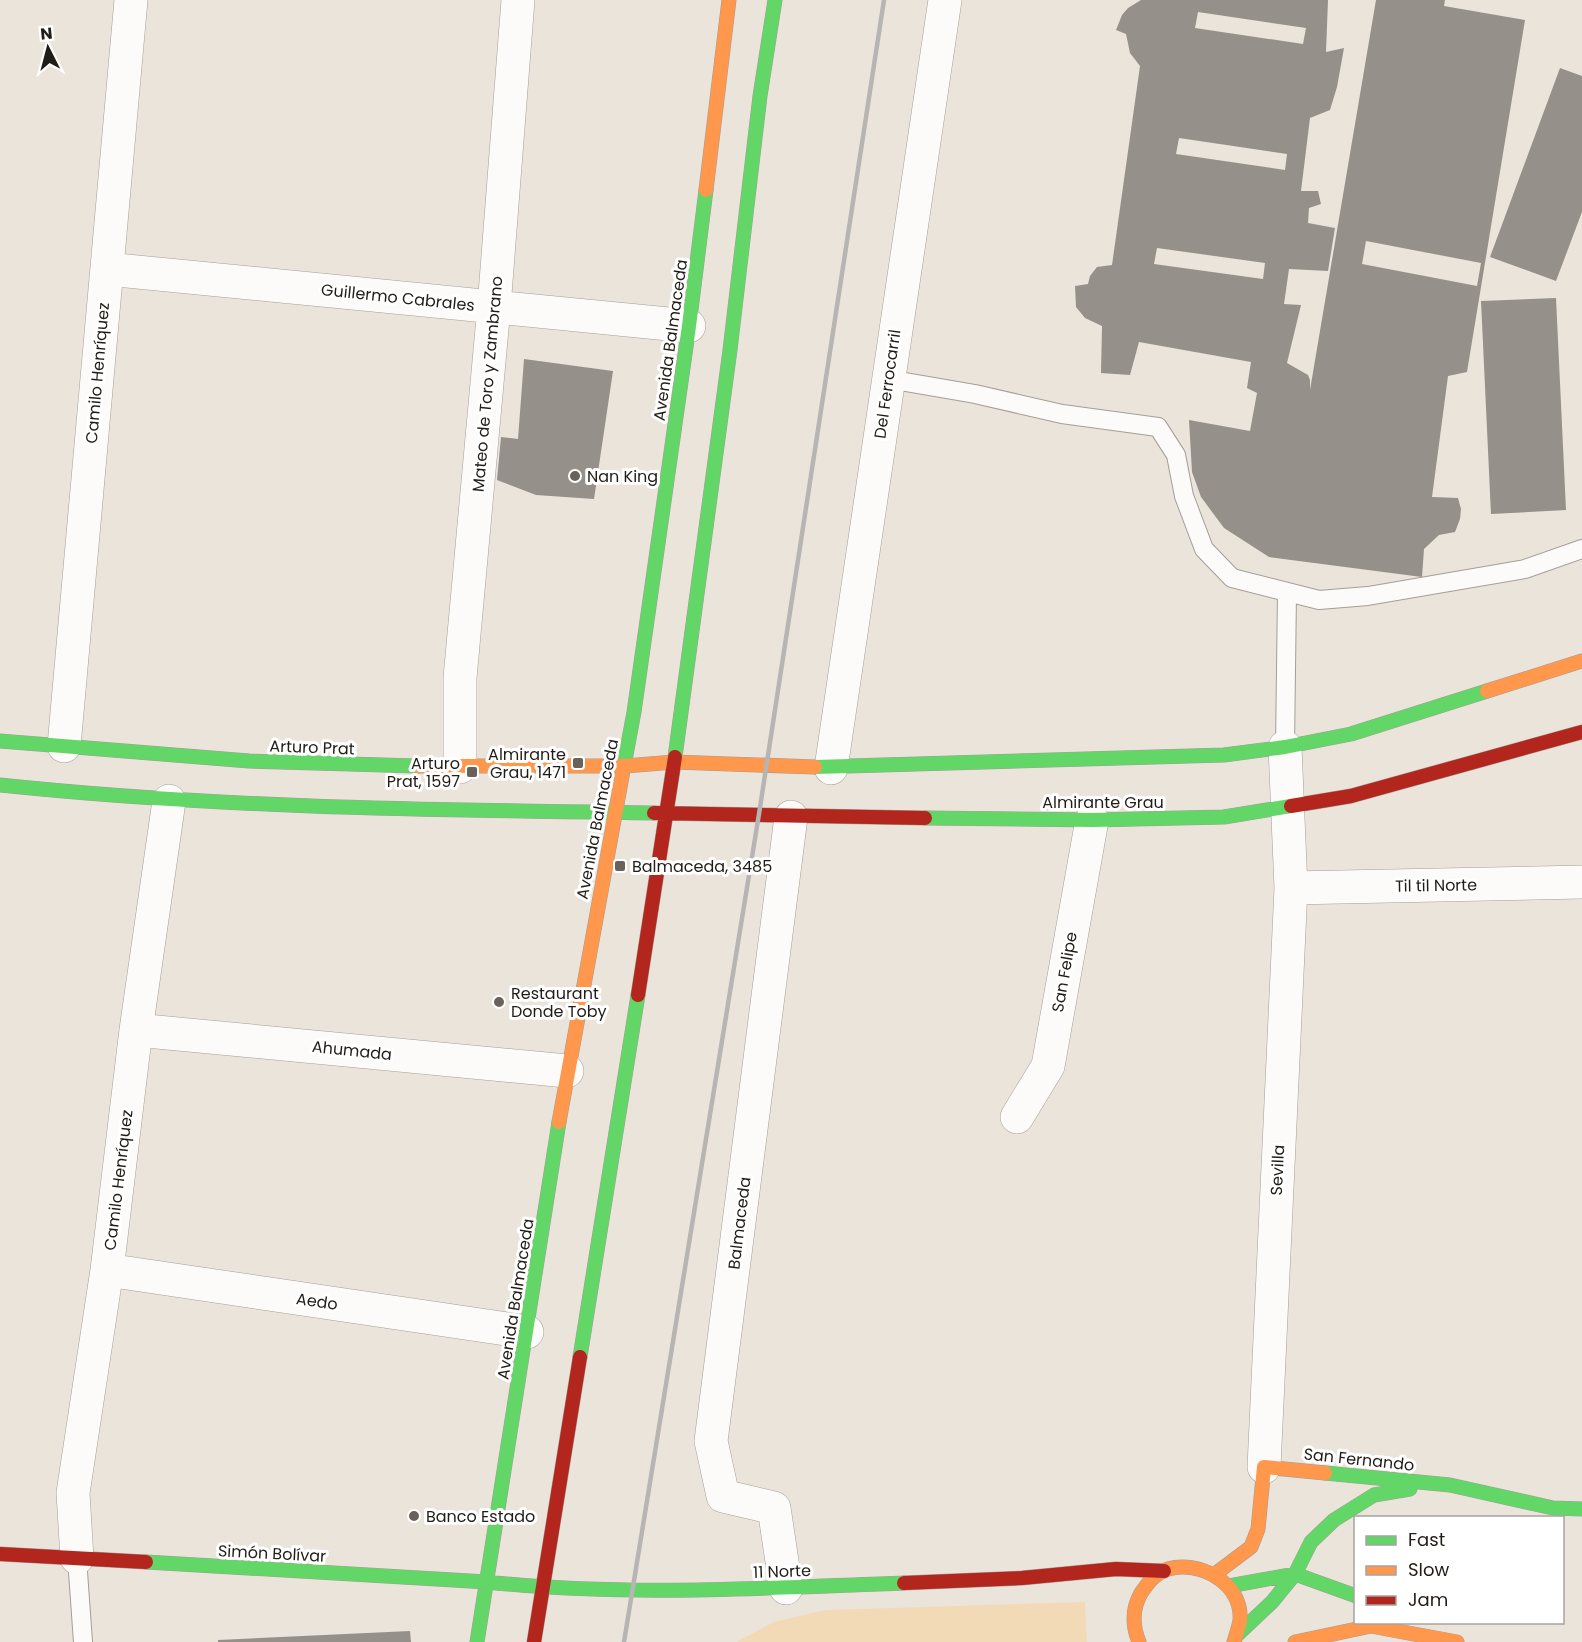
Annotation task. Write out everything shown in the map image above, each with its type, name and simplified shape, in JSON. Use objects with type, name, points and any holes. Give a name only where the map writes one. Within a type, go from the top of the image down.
[{"type":"main road","name":"Avenida Balmaceda","points":[[477,1642],[567,1071],[614,812],[625,766],[689,326],[729,0]]},
{"type":"main road","points":[[534,1642],[667,813],[730,350],[760,96],[775,0]]},
{"type":"main road","points":[[625,766],[674,762],[831,768],[1224,755],[1285,747],[1351,734],[1582,661]]},
{"type":"main road","name":"Almirante Grau","points":[[614,812],[759,814],[791,817],[1092,820],[1224,817],[1351,796],[1582,732]]},
{"type":"main road","name":"Arturo Prat","points":[[0,741],[249,761],[460,767],[625,766]]},
{"type":"main road","points":[[0,785],[169,801],[450,811],[614,812]]},
{"type":"main road","name":"San Fernando","points":[[1264,1467],[1450,1485],[1553,1508],[1582,1509]]},
{"type":"main road","name":"Sevilla","points":[[1215,1574],[1251,1547],[1258,1529],[1264,1467]]},
{"type":"main road","name":"San Fernando","points":[[1236,1638],[1272,1602],[1295,1574],[1311,1542],[1334,1520],[1374,1495],[1410,1488],[1450,1485]]},
{"type":"main road","name":"Simón Bolívar","points":[[0,1554],[543,1587]]},
{"type":"main road","name":"11 Norte","points":[[543,1587],[693,1591],[786,1588],[1022,1578],[1116,1569],[1164,1571],[1181,1566],[1199,1568],[1215,1574],[1229,1586],[1237,1601],[1240,1618],[1236,1638]]},
{"type":"main road","points":[[1139,1642],[1134,1624],[1137,1599],[1144,1587],[1164,1571]]},
{"type":"main road","points":[[1229,1586],[1295,1574],[1354,1595]]},
{"type":"main road","name":"11 Norte","points":[[1022,1578],[1094,1585]]},
{"type":"main road","points":[[1122,1600],[1134,1611]]},
{"type":"main road","points":[[1430,1624],[1472,1638]]},
{"type":"main road","points":[[1294,1642],[1371,1626],[1457,1642]]},
{"type":"street","name":"Camilo Henríquez","points":[[64,746],[131,0]]},
{"type":"street","name":"Mateo de Toro y Zambrano","points":[[460,767],[460,678],[494,307],[518,0]]},
{"type":"street","name":"Del Ferrocarril","points":[[831,768],[945,0]]},
{"type":"street","name":"Guillermo Cabrales","points":[[107,269],[689,326]]},
{"type":"street","name":"Sevilla","points":[[1264,1467],[1291,888],[1285,747]]},
{"type":"street","name":"Camilo Henríquez","points":[[77,1558],[73,1493],[107,1270],[136,1029],[169,801]]},
{"type":"street","name":"Balmaceda","points":[[786,1588],[774,1508],[723,1496],[711,1441],[791,817]]},
{"type":"street","name":"San Felipe","points":[[1017,1117],[1048,1066],[1092,820]]},
{"type":"street","name":"Til til Norte","points":[[1291,888],[1582,882]]},
{"type":"street","name":"Ahumada","points":[[136,1029],[567,1071]]},
{"type":"street","name":"Aedo","points":[[107,1270],[527,1332]]},
{"type":"lane","points":[[888,379],[975,394],[1062,414],[1158,428],[1176,455],[1184,496],[1204,549],[1232,578],[1319,600],[1368,596],[1525,569],[1582,549]]},
{"type":"lane","points":[[1285,747],[1287,591]]},
{"type":"lane","points":[[77,1558],[83,1642]]},
{"type":"shaded area","points":[[1085,1602],[1087,1642],[736,1642],[774,1622],[825,1610]]},
{"type":"building","points":[[1141,0],[1328,0],[1326,52],[1344,48],[1330,110],[1310,118],[1301,191],[1318,191],[1321,204],[1309,208],[1308,223],[1335,228],[1328,271],[1289,269],[1284,304],[1301,305],[1287,363],[1308,375],[1310,390],[1376,0],[1445,0],[1444,6],[1525,20],[1467,372],[1448,376],[1432,497],[1458,498],[1461,509],[1460,519],[1455,532],[1439,535],[1424,549],[1422,577],[1269,557],[1224,528],[1201,497],[1192,472],[1189,420],[1250,431],[1257,393],[1247,388],[1251,362],[1139,342],[1130,375],[1101,373],[1102,326],[1085,318],[1076,307],[1075,286],[1088,284],[1090,276],[1097,267],[1112,265],[1140,66],[1130,53],[1126,34],[1116,30],[1122,15]],"holes":[[[1198,12],[1306,28],[1303,44],[1195,28]],[[1179,138],[1287,154],[1285,170],[1176,154]],[[1366,241],[1481,263],[1477,286],[1362,264]],[[1157,248],[1265,263],[1263,279],[1154,264]]]},
{"type":"building","points":[[1560,68],[1582,76],[1582,212],[1556,281],[1490,257]]},
{"type":"building","points":[[1556,298],[1566,510],[1491,514],[1481,301]]},
{"type":"building","points":[[524,359],[613,371],[594,499],[536,495],[497,480],[501,437],[518,439]]},
{"type":"building","points":[[410,1631],[411,1642],[218,1642],[218,1640]]},
{"type":"railway","points":[[624,1642],[759,814],[884,0]]},
{"type":"traffic: fast","points":[[675,757],[730,350],[760,96],[775,0]]},
{"type":"traffic: fast","points":[[623,771],[634,712],[706,190]]},
{"type":"traffic: fast","points":[[815,767],[1224,755],[1285,747],[1351,734],[1487,691]]},
{"type":"traffic: fast","points":[[0,741],[249,761],[418,766]]},
{"type":"traffic: fast","points":[[0,785],[163,799],[327,807],[654,813]]},
{"type":"traffic: fast","points":[[925,818],[1092,820],[1224,817],[1291,806]]},
{"type":"traffic: fast","points":[[580,1357],[638,995]]},
{"type":"traffic: fast","points":[[477,1642],[559,1122]]},
{"type":"traffic: fast","points":[[1325,1473],[1450,1485],[1553,1508],[1582,1509]]},
{"type":"traffic: fast","points":[[1237,1635],[1272,1602],[1295,1574],[1311,1542],[1334,1520],[1374,1495],[1410,1489]]},
{"type":"traffic: fast","points":[[146,1562],[591,1589],[696,1590],[904,1583]]},
{"type":"traffic: fast","points":[[1229,1586],[1295,1574],[1354,1595]]},
{"type":"traffic: slow","points":[[706,190],[729,0]]},
{"type":"traffic: slow","points":[[1487,691],[1582,661]]},
{"type":"traffic: slow","points":[[418,766],[625,766],[674,762],[815,767]]},
{"type":"traffic: slow","points":[[559,1122],[623,771]]},
{"type":"traffic: slow","points":[[1215,1574],[1251,1547],[1258,1529],[1264,1467],[1325,1473]]},
{"type":"traffic: slow","points":[[1139,1642],[1134,1617],[1141,1593],[1159,1573],[1180,1567],[1205,1571],[1227,1585],[1239,1607],[1240,1620],[1234,1642]]},
{"type":"traffic: slow","points":[[1295,1642],[1371,1626],[1457,1642]]},
{"type":"traffic: jam","points":[[1291,806],[1351,796],[1582,732]]},
{"type":"traffic: jam","points":[[638,995],[675,757]]},
{"type":"traffic: jam","points":[[654,813],[925,818]]},
{"type":"traffic: jam","points":[[534,1642],[580,1357]]},
{"type":"traffic: jam","points":[[0,1554],[146,1562]]},
{"type":"traffic: jam","points":[[904,1583],[1022,1578],[1116,1569],[1164,1571]]},
{"type":"place","name":"Nan King","points":[[575,476]]},
{"type":"place","name":"Almirante Grau, 1471","points":[[578,763]]},
{"type":"place","name":"Arturo Prat, 1597","points":[[472,772]]},
{"type":"place","name":"Balmaceda, 3485","points":[[620,866]]},
{"type":"place","name":"Restaurant Donde Toby","points":[[499,1002]]},
{"type":"place","name":"Banco Estado","points":[[414,1516]]}]
